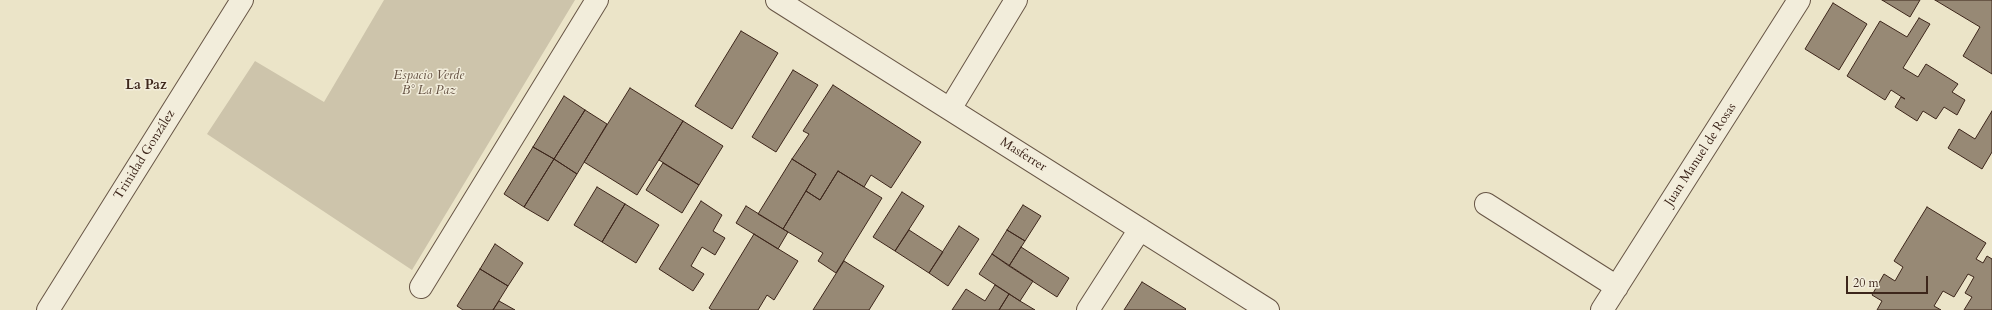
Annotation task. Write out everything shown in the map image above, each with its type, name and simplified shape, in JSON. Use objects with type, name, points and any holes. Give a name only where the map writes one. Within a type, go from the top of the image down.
[{"type":"street","name":"Trinidad González","points":[[48,310],[242,0]]},
{"type":"street","points":[[421,287],[597,0]]},
{"type":"street","name":"Masferrer","points":[[777,0],[1268,310]]},
{"type":"street","points":[[950,108],[1016,0]]},
{"type":"street","name":"Juan Manuel de Rosas","points":[[1602,310],[1799,0]]},
{"type":"street","points":[[1486,204],[1617,287]]},
{"type":"street","points":[[1088,310],[1140,230]]},
{"type":"green space","name":"Espacio Verde B° La Paz","points":[[384,0],[575,0],[412,270],[207,134],[255,61],[324,102]]},
{"type":"building","points":[[1882,0],[1920,0],[1910,17]]},
{"type":"building","points":[[1935,0],[1992,0],[1992,74],[1963,56],[1980,27]]},
{"type":"building","points":[[1833,3],[1867,24],[1839,70],[1805,49]]},
{"type":"building","points":[[1919,18],[1930,24],[1903,68],[1918,77],[1926,64],[1958,84],[1952,92],[1965,100],[1957,115],[1944,107],[1936,119],[1923,111],[1917,121],[1895,107],[1901,97],[1905,99],[1891,90],[1885,100],[1847,76],[1880,21],[1907,37]]},
{"type":"building","points":[[741,31],[778,53],[732,129],[695,106]]},
{"type":"building","points":[[793,70],[818,85],[776,152],[752,137]]},
{"type":"building","points":[[833,85],[921,142],[891,188],[871,175],[864,187],[838,171],[820,200],[806,191],[816,174],[792,159],[809,134],[803,131]]},
{"type":"building","points":[[630,88],[683,121],[637,195],[584,162]]},
{"type":"building","points":[[564,96],[585,110],[554,159],[533,147]]},
{"type":"building","points":[[585,110],[607,124],[577,174],[554,159]]},
{"type":"building","points":[[1992,111],[1992,152],[1982,169],[1948,148],[1959,129],[1975,139]]},
{"type":"building","points":[[683,121],[723,146],[699,185],[659,160]]},
{"type":"building","points":[[533,147],[554,159],[524,207],[504,194]]},
{"type":"building","points":[[554,159],[577,174],[548,221],[524,207]]},
{"type":"building","points":[[792,159],[816,174],[783,229],[758,214]]},
{"type":"building","points":[[663,163],[699,185],[682,213],[646,190]]},
{"type":"building","points":[[838,171],[882,198],[836,273],[818,261],[823,253],[783,229],[806,191],[820,200]]},
{"type":"building","points":[[597,187],[625,204],[602,242],[574,225]]},
{"type":"building","points":[[902,192],[924,206],[895,251],[873,237]]},
{"type":"building","points":[[701,201],[722,215],[713,231],[725,238],[715,255],[702,247],[691,266],[704,274],[693,291],[659,269]]},
{"type":"building","points":[[625,204],[659,225],[636,263],[602,242]]},
{"type":"building","points":[[1023,205],[1041,216],[1025,241],[1007,230]]},
{"type":"building","points":[[746,206],[788,232],[778,249],[736,223]]},
{"type":"building","points":[[1927,207],[1986,243],[1976,259],[1983,263],[1987,256],[1992,259],[1992,310],[1964,310],[1972,297],[1965,293],[1974,277],[1968,274],[1954,297],[1943,291],[1934,306],[1941,310],[1877,310],[1882,301],[1872,295],[1884,274],[1895,281],[1903,267],[1894,261]]},
{"type":"building","points":[[959,226],[979,239],[948,286],[929,273]]},
{"type":"building","points":[[909,230],[943,252],[929,273],[895,251]]},
{"type":"building","points":[[1007,230],[1025,241],[1009,266],[992,254]]},
{"type":"building","points":[[754,234],[798,261],[774,300],[767,295],[758,310],[712,310],[709,308]]},
{"type":"building","points":[[495,244],[523,263],[508,286],[480,269]]},
{"type":"building","points":[[1021,247],[1069,278],[1057,297],[1009,266]]},
{"type":"building","points":[[992,254],[1033,281],[1020,301],[979,274]]},
{"type":"building","points":[[844,261],[884,286],[869,310],[813,310]]},
{"type":"building","points":[[480,269],[508,286],[493,310],[463,310],[457,306]]},
{"type":"building","points":[[1142,282],[1186,309],[1124,310]]},
{"type":"building","points":[[995,285],[1009,294],[999,310],[952,310],[966,289],[985,301]]},
{"type":"building","points":[[1009,294],[1020,301],[1035,310],[999,310]]},
{"type":"building","points":[[499,301],[515,310],[493,310]]},
{"type":"district","name":"La Paz","points":[[146,86]]}]
